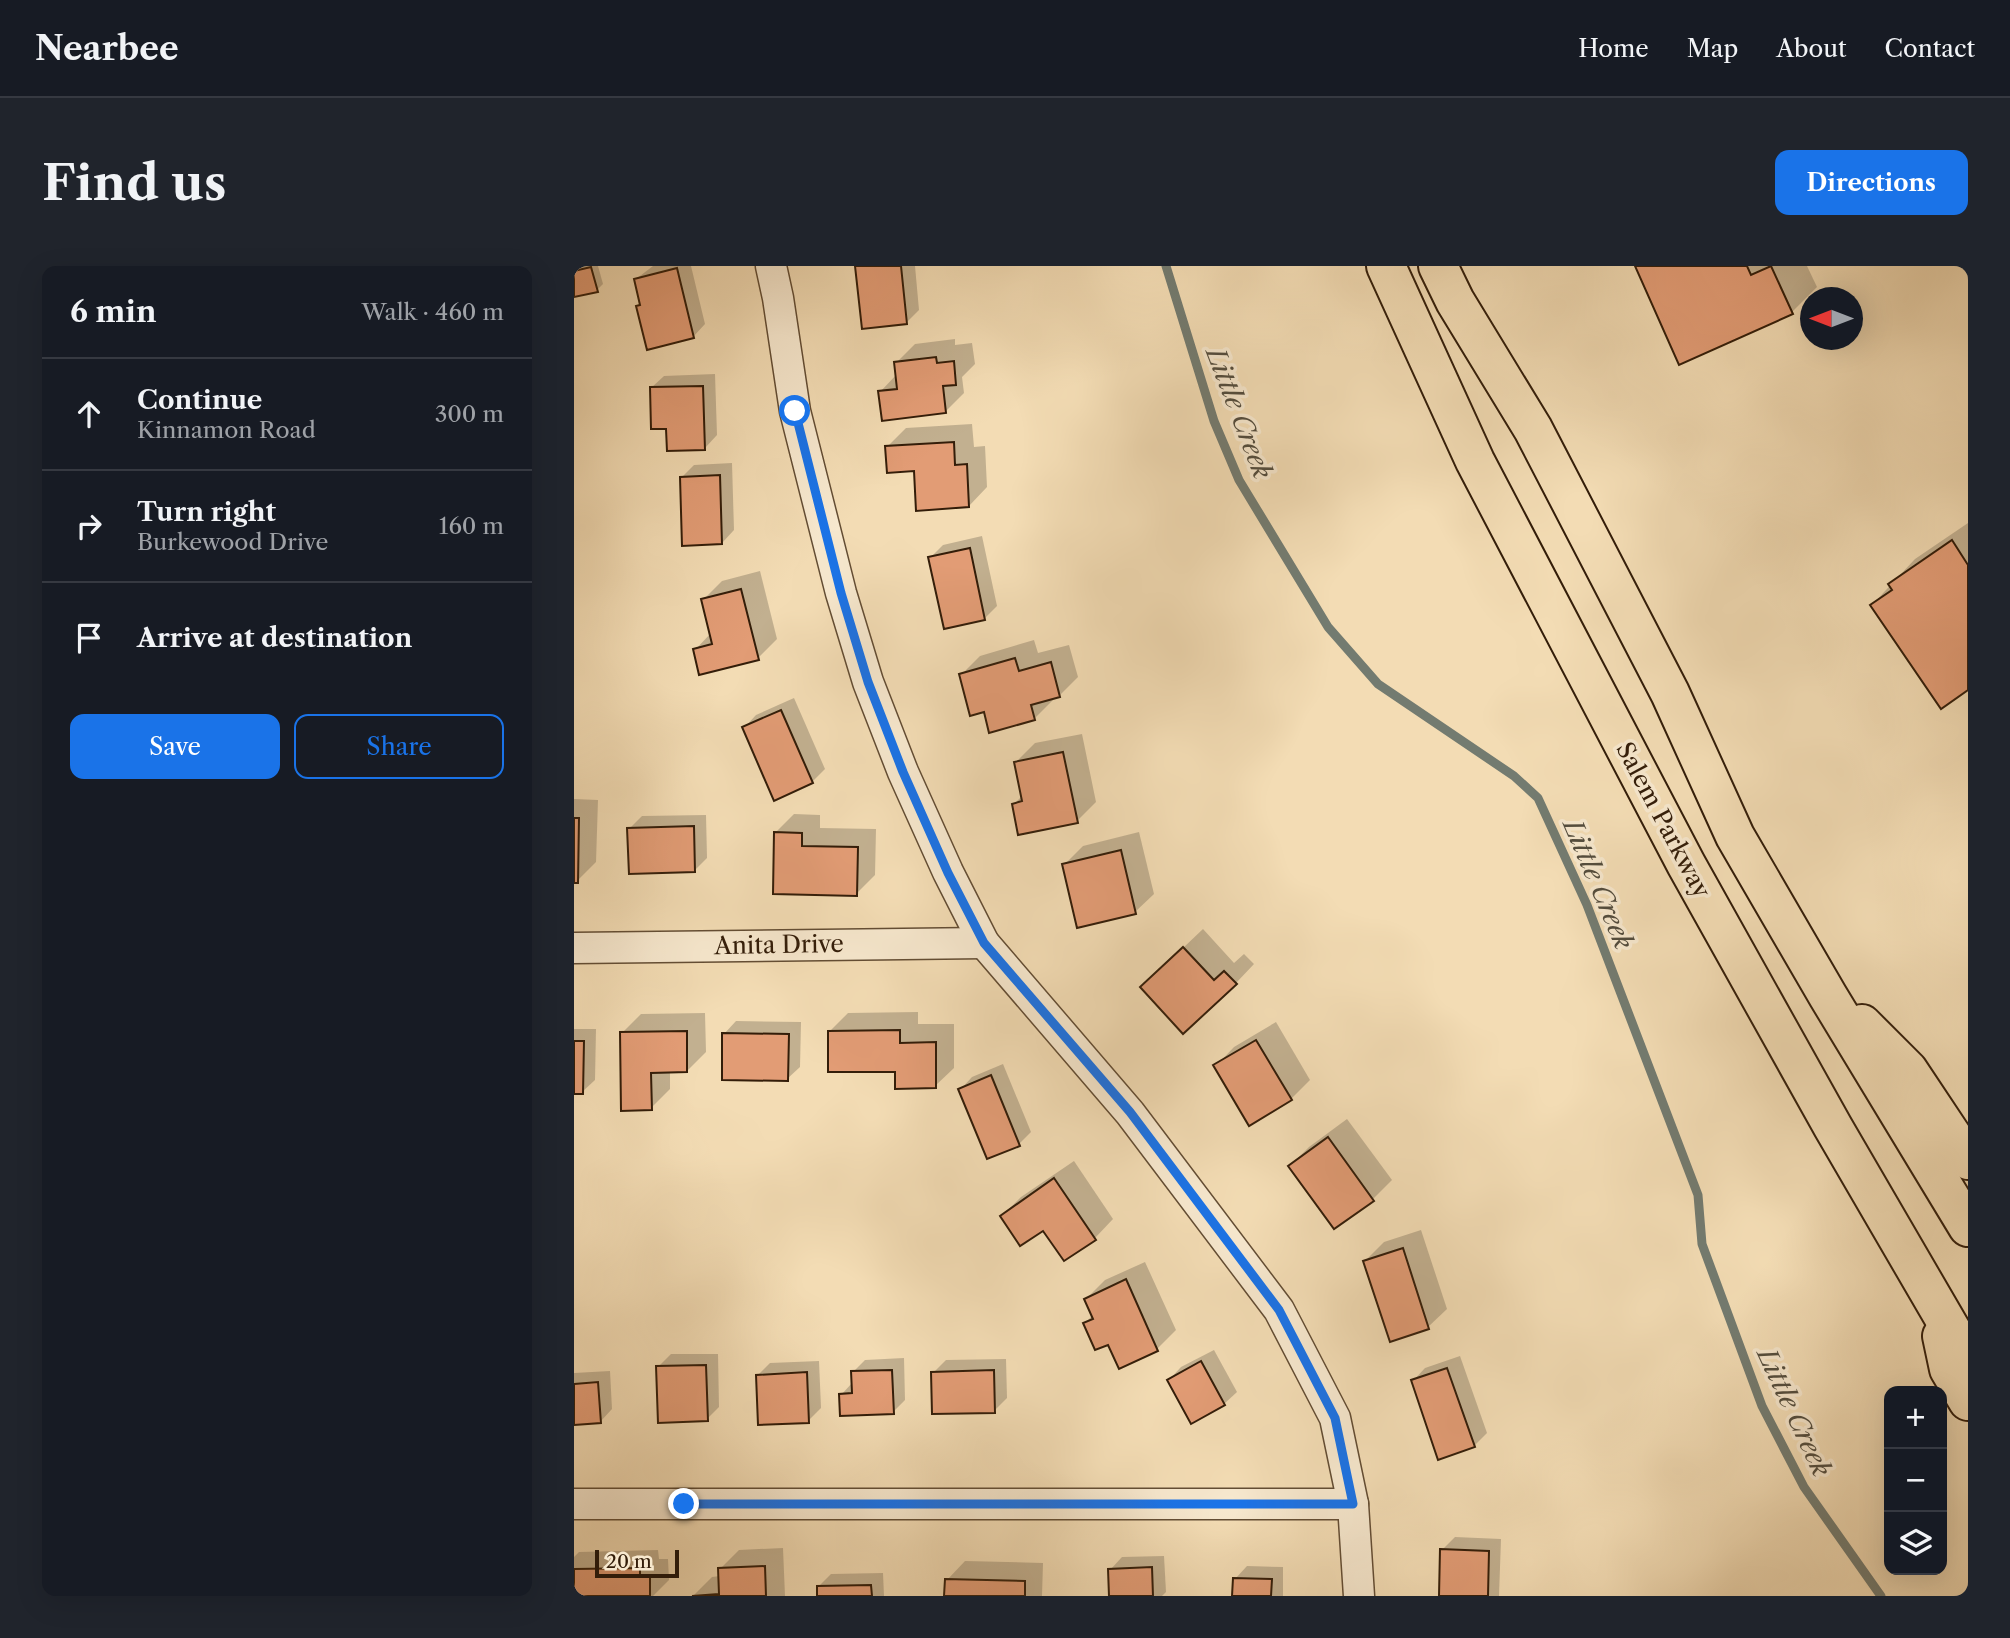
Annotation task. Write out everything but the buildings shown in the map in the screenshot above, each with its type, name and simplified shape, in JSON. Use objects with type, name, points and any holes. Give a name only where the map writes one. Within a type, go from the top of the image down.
[{"type":"highway","name":"Salem Parkway","points":[[1386,266],[1475,461],[1563,631],[1725,935],[1968,1359]]},
{"type":"highway","points":[[1438,266],[1455,301],[1533,429],[1675,705],[1735,836],[1968,1227]]},
{"type":"highway","points":[[1828,996],[1873,1034],[1908,1070],[1968,1160]]},
{"type":"highway","points":[[1936,1307],[1949,1369],[1968,1401]]},
{"type":"street","points":[[771,266],[795,411],[841,593],[864,670],[903,772],[948,873],[984,943],[1130,1112],[1279,1310],[1335,1418],[1353,1504],[1359,1596]]},
{"type":"street","name":"Anita Drive","points":[[574,948],[984,943]]},
{"type":"street","points":[[574,1504],[1353,1504]]},
{"type":"waterway","name":"Little Creek","points":[[1166,266],[1214,421],[1239,480],[1328,627],[1378,684],[1514,776],[1538,798],[1587,905],[1698,1195],[1702,1244],[1762,1406],[1804,1487],[1881,1596]]},
{"type":"route","points":[[684,1504],[1353,1504],[1335,1418],[1279,1310],[1130,1112],[984,943],[948,873],[903,772],[868,682],[841,593],[795,411]]}]
